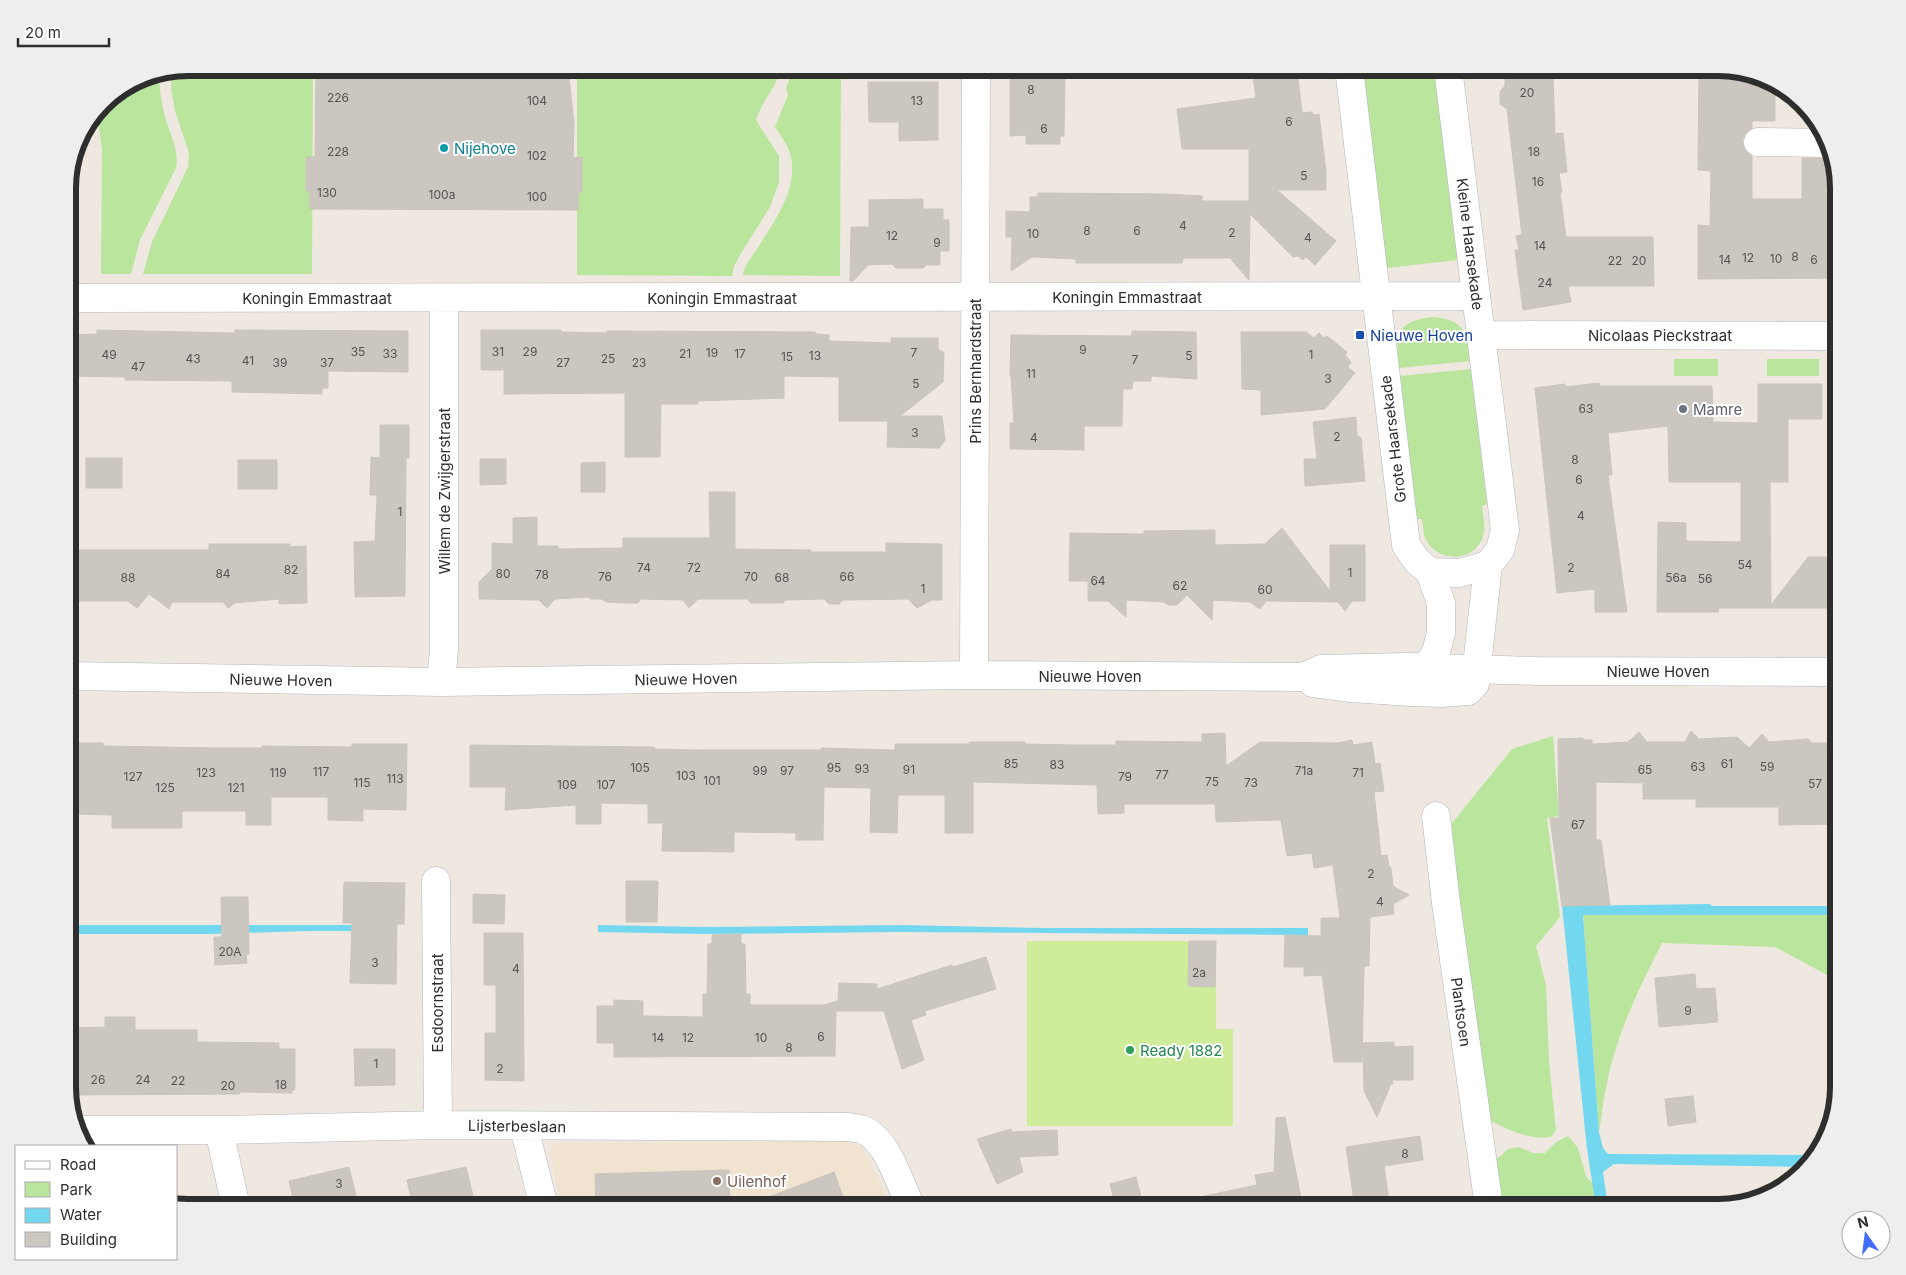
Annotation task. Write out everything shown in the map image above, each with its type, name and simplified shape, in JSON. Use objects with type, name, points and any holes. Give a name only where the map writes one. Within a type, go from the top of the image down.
[{"type":"street","name":"Prins Bernhardstraat","points":[[974,675],[976,76]]},
{"type":"street","name":"Grote Haarsekade","points":[[1350,76],[1406,545],[1418,561],[1430,572],[1441,603],[1441,633],[1436,652],[1426,668]]},
{"type":"street","name":"Kleine Haarsekade","points":[[1449,76],[1505,530],[1500,550],[1488,565],[1478,669]]},
{"type":"street","points":[[1758,142],[1820,143]]},
{"type":"street","points":[[1376,297],[1476,296]]},
{"type":"street","name":"Koningin Emmastraat","points":[[76,298],[1376,297]]},
{"type":"street","name":"Willem de Zwijgerstraat","points":[[441,682],[444,650],[444,299]]},
{"type":"street","name":"Nicolaas Pieckstraat","points":[[1481,335],[1830,336]]},
{"type":"street","points":[[1430,572],[1459,573],[1488,565]]},
{"type":"street","name":"Nieuwe Hoven","points":[[76,676],[441,682],[974,675],[1303,677],[1321,669],[1426,668],[1537,671],[1830,672]]},
{"type":"street","name":"Nieuwe Hoven","points":[[1303,677],[1315,684],[1442,693],[1468,691],[1475,684],[1478,669]]},
{"type":"street","name":"Plantsoen","points":[[1436,816],[1488,1199]]},
{"type":"street","name":"Esdoornstraat","points":[[436,881],[438,1125]]},
{"type":"street","name":"Lijsterbeslaan","points":[[85,1130],[218,1130],[438,1125],[524,1127],[849,1127],[861,1129],[871,1135],[882,1146],[907,1199]]},
{"type":"street","points":[[524,1127],[542,1199]]},
{"type":"street","points":[[218,1130],[234,1199]]},
{"type":"shaded area","name":"Uilenhof","points":[[847,1141],[861,1147],[867,1155],[887,1199],[560,1199],[549,1153],[552,1146],[560,1143]]},
{"type":"green space","points":[[313,76],[312,274],[143,274],[152,242],[188,167],[189,153],[175,111],[171,87],[172,77],[174,77]]},
{"type":"green space","points":[[577,76],[778,76],[756,120],[779,156],[779,182],[770,207],[740,255],[734,266],[732,276],[577,275]]},
{"type":"green space","points":[[791,76],[841,76],[840,276],[743,275],[747,264],[784,204],[791,179],[790,153],[775,127],[788,95],[786,88]]},
{"type":"green space","points":[[1363,76],[1437,76],[1458,260],[1387,268]]},
{"type":"green space","points":[[159,80],[163,108],[176,154],[176,168],[140,240],[131,274],[101,274],[102,151],[99,120],[114,104],[132,91]]},
{"type":"green space","points":[[1432,317],[1443,318],[1458,324],[1465,335],[1470,361],[1399,368],[1397,347],[1400,332],[1411,322]]},
{"type":"green space","points":[[1674,359],[1718,359],[1718,376],[1674,376]]},
{"type":"green space","points":[[1767,359],[1819,359],[1819,376],[1767,376]]},
{"type":"green space","points":[[1471,369],[1487,504],[1482,506],[1484,529],[1483,537],[1478,546],[1472,552],[1455,557],[1446,556],[1430,546],[1425,538],[1422,519],[1417,519],[1400,376]]},
{"type":"green space","points":[[1553,736],[1559,816],[1547,818],[1560,917],[1536,946],[1546,985],[1549,1062],[1556,1130],[1551,1137],[1543,1138],[1527,1136],[1489,1120],[1451,835],[1452,823],[1512,749]]},
{"type":"green space","points":[[1583,915],[1830,915],[1830,977],[1775,947],[1662,943],[1637,994],[1611,1064],[1599,1132]]},
{"type":"green space","name":"Ready 1882","points":[[1027,941],[1216,941],[1216,1029],[1233,1029],[1233,1126],[1027,1126]]},
{"type":"green space","points":[[1568,1136],[1578,1148],[1586,1176],[1607,1199],[1500,1199],[1495,1159],[1508,1149],[1519,1147],[1533,1153],[1545,1153],[1556,1142]]},
{"type":"water","points":[[1710,904],[1712,906],[1830,906],[1830,915],[1583,915],[1599,1132],[1603,1148],[1608,1154],[1807,1155],[1796,1167],[1614,1164],[1603,1172],[1607,1199],[1595,1199],[1587,1149],[1562,906]]},
{"type":"water","points":[[76,925],[379,925],[379,931],[76,934]]},
{"type":"water","points":[[598,925],[703,927],[900,925],[1042,928],[1308,928],[1308,935],[900,932],[703,934],[598,932]]},
{"type":"building","name":"Nijehove","points":[[316,76],[569,76],[574,123],[573,158],[582,157],[582,192],[578,192],[578,210],[310,209],[310,191],[306,191],[306,157],[315,157]]},
{"type":"building","points":[[1010,76],[1065,76],[1064,136],[1060,136],[1060,144],[1026,144],[1026,135],[1010,136]]},
{"type":"building","points":[[1253,76],[1298,76],[1302,113],[1312,112],[1313,115],[1319,114],[1326,172],[1326,190],[1277,190],[1336,241],[1315,265],[1306,257],[1303,260],[1298,256],[1293,257],[1250,214],[1249,280],[1230,258],[1183,258],[1182,263],[1076,263],[1076,259],[1032,257],[1011,271],[1012,237],[1006,237],[1006,211],[1030,212],[1030,197],[1038,197],[1038,193],[1166,194],[1202,196],[1202,201],[1249,201],[1249,149],[1182,149],[1177,109],[1256,98]]},
{"type":"building","points":[[1505,76],[1553,76],[1555,134],[1563,133],[1567,172],[1559,173],[1566,237],[1653,237],[1654,286],[1568,286],[1571,302],[1523,310],[1515,250],[1519,250],[1516,236],[1522,235],[1507,109],[1500,104],[1500,91],[1505,86]]},
{"type":"building","points":[[1699,76],[1732,77],[1747,80],[1775,92],[1775,121],[1752,121],[1752,128],[1745,134],[1742,141],[1745,150],[1752,156],[1752,199],[1802,199],[1802,158],[1826,158],[1830,188],[1830,278],[1698,279],[1698,225],[1710,226],[1711,171],[1698,170]]},
{"type":"building","points":[[868,82],[938,82],[938,140],[899,141],[899,122],[869,122]]},
{"type":"building","points":[[923,199],[923,209],[943,209],[943,220],[949,220],[949,251],[940,251],[940,265],[926,265],[923,268],[896,268],[892,264],[868,265],[853,281],[850,281],[851,227],[869,227],[869,200]]},
{"type":"building","points":[[97,330],[235,333],[235,330],[408,331],[408,372],[328,371],[328,388],[322,388],[322,394],[232,392],[232,381],[125,380],[125,377],[76,376],[76,335],[97,334]]},
{"type":"building","points":[[481,330],[561,330],[561,332],[607,333],[607,331],[815,332],[816,334],[829,335],[829,341],[891,343],[891,338],[938,338],[938,349],[944,353],[943,382],[900,416],[942,416],[945,440],[939,448],[887,447],[888,421],[839,421],[839,377],[784,376],[784,398],[698,401],[698,404],[661,404],[660,457],[625,457],[625,393],[504,394],[504,370],[481,370]]},
{"type":"building","points":[[1132,331],[1196,332],[1197,379],[1151,376],[1151,381],[1133,381],[1132,389],[1123,389],[1122,426],[1084,426],[1084,450],[1010,449],[1010,423],[1014,423],[1010,376],[1011,335],[1132,336]]},
{"type":"building","points":[[1241,332],[1306,332],[1314,338],[1319,333],[1324,338],[1327,336],[1347,352],[1345,355],[1351,362],[1348,367],[1355,373],[1325,409],[1261,415],[1261,390],[1242,389]]},
{"type":"building","points":[[1599,383],[1600,386],[1712,386],[1713,422],[1758,423],[1758,384],[1822,384],[1822,419],[1788,419],[1788,482],[1770,482],[1771,605],[1808,557],[1830,557],[1830,608],[1719,608],[1718,612],[1657,612],[1658,522],[1686,523],[1686,541],[1741,542],[1741,482],[1669,482],[1668,426],[1608,433],[1612,475],[1608,475],[1627,612],[1595,612],[1595,589],[1557,593],[1535,388],[1565,384],[1565,387]]},
{"type":"building","points":[[1356,417],[1357,436],[1361,438],[1365,481],[1305,486],[1304,459],[1317,459],[1313,422]]},
{"type":"building","points":[[380,425],[409,425],[409,458],[406,458],[405,596],[355,597],[354,542],[375,541],[377,495],[370,495],[371,457],[380,458]]},
{"type":"building","points":[[86,458],[122,458],[122,488],[86,488]]},
{"type":"building","points":[[480,459],[506,459],[506,484],[480,485]]},
{"type":"building","points":[[238,460],[277,460],[277,489],[238,489]]},
{"type":"building","points":[[605,462],[605,492],[581,492],[581,463]]},
{"type":"building","points":[[709,492],[735,492],[735,549],[886,552],[886,543],[942,544],[942,600],[932,600],[917,608],[908,599],[843,600],[839,604],[829,604],[824,599],[785,600],[783,603],[751,603],[747,599],[698,599],[689,608],[683,600],[641,599],[638,603],[621,603],[606,602],[602,599],[590,599],[590,597],[555,599],[547,608],[539,600],[479,599],[479,582],[492,569],[492,543],[513,544],[513,518],[537,517],[537,546],[558,546],[558,549],[623,548],[623,538],[710,538]]},
{"type":"building","points":[[1282,528],[1330,591],[1330,545],[1365,545],[1365,601],[1352,601],[1345,611],[1338,602],[1266,601],[1260,609],[1250,602],[1213,600],[1212,620],[1187,595],[1177,605],[1168,605],[1164,602],[1126,600],[1126,617],[1108,601],[1088,601],[1088,581],[1069,581],[1070,533],[1144,534],[1144,531],[1215,530],[1215,545],[1265,544]]},
{"type":"building","points":[[209,544],[290,544],[290,547],[306,546],[307,603],[279,604],[279,599],[235,603],[228,608],[223,602],[172,602],[169,609],[149,594],[137,608],[128,601],[76,601],[76,550],[209,550]]},
{"type":"building","points":[[1691,731],[1699,739],[1737,737],[1749,748],[1762,734],[1769,742],[1808,739],[1812,743],[1827,743],[1828,769],[1830,769],[1830,824],[1779,825],[1779,807],[1696,807],[1696,799],[1643,799],[1643,783],[1596,782],[1596,840],[1601,840],[1610,905],[1562,906],[1550,818],[1559,818],[1558,739],[1583,738],[1583,740],[1592,740],[1592,744],[1628,742],[1639,732],[1647,742],[1685,742]]},
{"type":"building","points":[[1225,733],[1226,766],[1260,742],[1338,743],[1352,740],[1353,745],[1372,742],[1375,764],[1380,763],[1384,791],[1374,792],[1381,856],[1387,855],[1393,886],[1409,895],[1393,904],[1394,914],[1370,917],[1369,966],[1364,966],[1362,1062],[1334,1062],[1322,975],[1304,976],[1304,967],[1284,967],[1285,935],[1321,936],[1321,918],[1340,918],[1333,865],[1314,868],[1312,853],[1287,856],[1281,820],[1216,822],[1215,804],[1124,804],[1124,813],[1098,814],[1097,785],[973,782],[973,833],[945,833],[945,795],[898,795],[897,833],[870,832],[871,788],[824,787],[823,840],[796,840],[796,833],[734,832],[734,852],[662,851],[663,823],[648,823],[648,804],[601,803],[601,824],[576,824],[576,805],[505,810],[506,787],[470,787],[470,745],[654,747],[654,749],[699,750],[821,750],[821,748],[895,750],[895,744],[969,744],[969,742],[1116,745],[1116,741],[1202,742],[1202,734]]},
{"type":"building","points":[[76,743],[103,743],[103,746],[219,748],[262,748],[262,746],[352,747],[352,744],[407,744],[406,810],[363,809],[363,821],[328,820],[328,797],[271,797],[271,825],[246,825],[246,811],[182,811],[182,828],[112,828],[112,815],[76,814]]},
{"type":"building","points":[[626,881],[658,881],[657,922],[626,922]]},
{"type":"building","points":[[344,882],[405,883],[404,924],[397,924],[396,984],[350,983],[352,923],[343,923]]},
{"type":"building","points":[[473,894],[505,895],[504,924],[473,923]]},
{"type":"building","points":[[221,897],[248,897],[249,954],[246,954],[247,963],[215,965],[214,937],[222,937]]},
{"type":"building","points":[[484,933],[523,933],[524,1081],[485,1080],[485,1033],[496,1033],[496,985],[484,985]]},
{"type":"building","points":[[741,934],[741,944],[745,944],[746,994],[750,994],[750,1005],[824,1005],[838,1001],[839,983],[877,984],[877,989],[952,965],[953,967],[986,957],[996,989],[925,1011],[926,1015],[911,1020],[924,1060],[902,1069],[884,1011],[836,1011],[835,1056],[614,1057],[614,1043],[597,1043],[597,1006],[614,1006],[614,1000],[643,1001],[643,1016],[703,1017],[703,994],[707,994],[708,944],[712,944],[712,935]]},
{"type":"building","points":[[1189,941],[1216,941],[1215,987],[1188,986]]},
{"type":"building","points":[[1695,974],[1696,989],[1715,988],[1718,1022],[1659,1027],[1655,978]]},
{"type":"building","points":[[105,1017],[135,1017],[135,1030],[197,1030],[197,1042],[279,1043],[279,1049],[295,1049],[295,1090],[292,1090],[292,1093],[76,1095],[76,1028],[105,1027]]},
{"type":"building","points":[[1394,1042],[1394,1047],[1413,1046],[1413,1080],[1392,1080],[1393,1084],[1390,1084],[1377,1117],[1364,1091],[1363,1043]]},
{"type":"building","points":[[354,1049],[395,1049],[395,1085],[355,1086]]},
{"type":"building","points":[[1693,1096],[1696,1122],[1668,1126],[1665,1099]]},
{"type":"building","points":[[1285,1117],[1301,1199],[1204,1199],[1204,1196],[1257,1185],[1255,1175],[1274,1172],[1276,1118]]},
{"type":"building","points":[[1011,1129],[1012,1132],[1057,1130],[1058,1155],[1019,1157],[1023,1172],[997,1184],[977,1139]]},
{"type":"building","points":[[1420,1136],[1423,1160],[1384,1166],[1389,1199],[1354,1199],[1346,1147]]},
{"type":"building","points":[[349,1167],[357,1199],[293,1199],[289,1181]]},
{"type":"building","points":[[466,1167],[474,1199],[411,1199],[407,1180]]},
{"type":"building","points":[[729,1170],[730,1199],[596,1199],[595,1174]]},
{"type":"building","points":[[834,1172],[844,1199],[764,1199]]},
{"type":"building","points":[[1136,1177],[1142,1199],[1114,1199],[1110,1184]]},
{"type":"place","name":"Nijehove","points":[[444,148]]},
{"type":"place","name":"Nieuwe Hoven","points":[[1360,335]]},
{"type":"place","name":"Mamre","points":[[1683,409]]},
{"type":"place","name":"Ready 1882","points":[[1130,1050]]},
{"type":"place","name":"Uilenhof","points":[[717,1181]]}]
